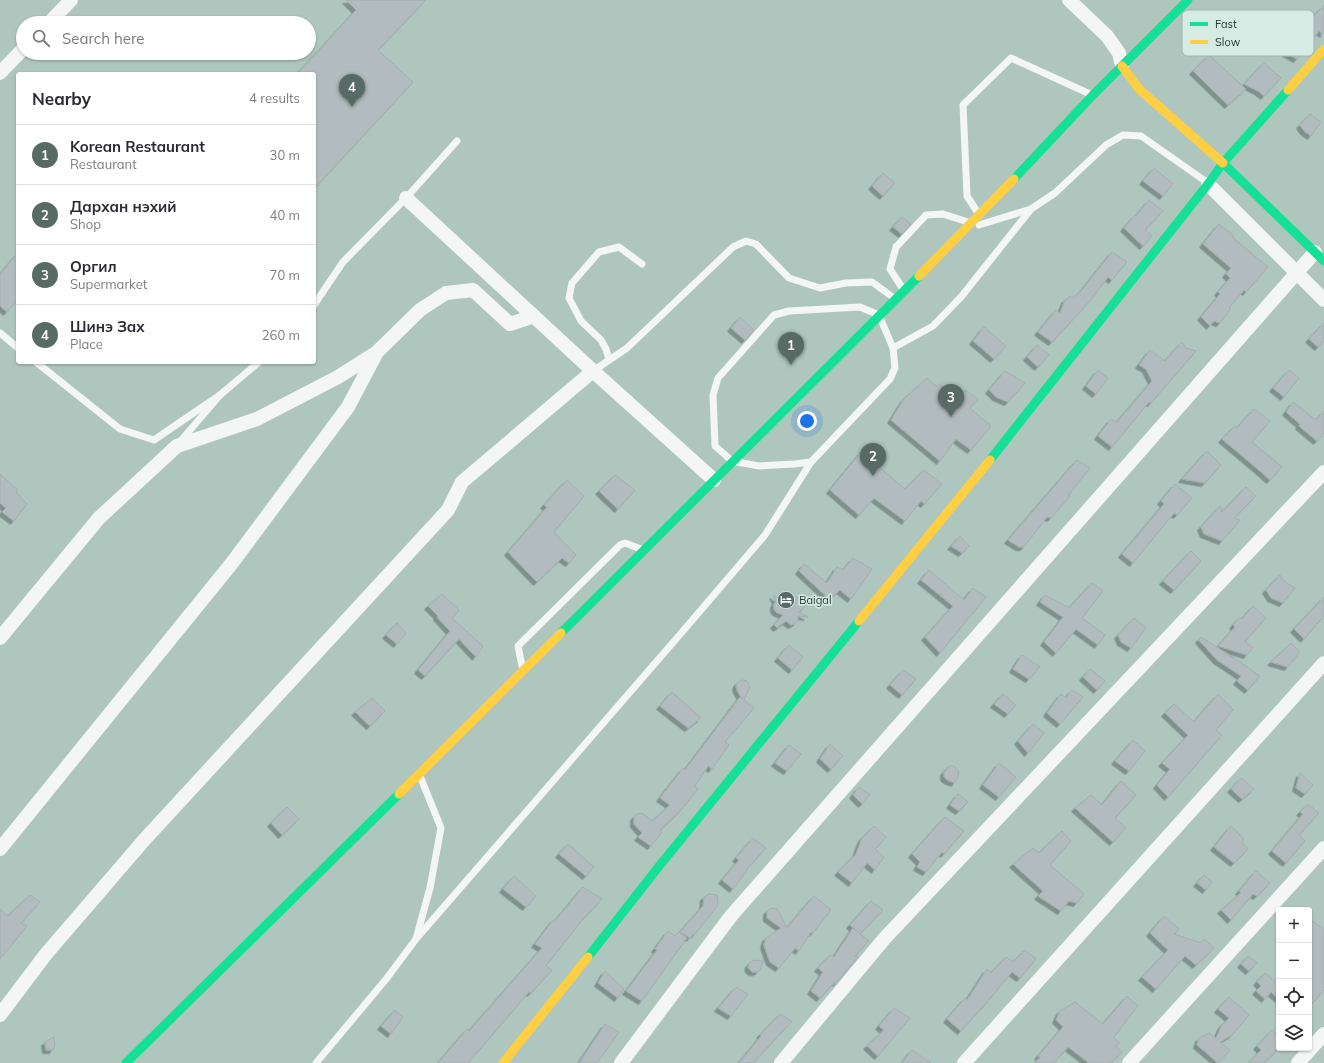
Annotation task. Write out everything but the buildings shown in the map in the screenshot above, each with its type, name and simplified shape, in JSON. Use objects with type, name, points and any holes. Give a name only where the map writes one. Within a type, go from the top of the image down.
[{"type":"main road","points":[[126,1063],[523,670],[593,586],[643,550],[969,226],[1093,95],[1188,0]]},
{"type":"main road","points":[[503,1063],[572,978],[665,858],[982,469],[1208,184],[1223,163],[1324,49]]},
{"type":"main road","points":[[1122,66],[1139,89],[1223,163],[1319,256]]},
{"type":"street","points":[[56,16],[71,0]]},
{"type":"street","points":[[1069,0],[1107,36],[1119,52],[1122,66]]},
{"type":"street","points":[[0,73],[16,57]]},
{"type":"street","points":[[1208,184],[1324,300]]},
{"type":"street","points":[[406,198],[593,371],[714,480]]},
{"type":"street","points":[[621,1063],[731,916],[1296,273],[1319,256]]},
{"type":"street","points":[[0,638],[99,518],[177,446],[258,419],[338,377],[377,352],[420,310],[446,293],[473,290],[510,324],[534,316]]},
{"type":"street","points":[[0,849],[232,563],[348,406],[377,352]]},
{"type":"street","points":[[0,1015],[46,954],[145,839],[448,510],[462,482],[593,371]]},
{"type":"street","points":[[781,1063],[884,939],[1324,472]]},
{"type":"street","points":[[964,1063],[1324,663]]},
{"type":"street","points":[[1129,1063],[1324,848]]},
{"type":"street","points":[[1298,1063],[1324,1034]]},
{"type":"lane","points":[[979,215],[966,196],[964,105],[1011,58],[1093,95]]},
{"type":"lane","points":[[893,348],[933,326],[961,297],[1031,209],[1055,193],[1106,145],[1123,135],[1141,136],[1208,184]]},
{"type":"lane","points":[[316,301],[343,262],[406,198],[456,141]]},
{"type":"lane","points":[[904,291],[890,269],[896,247],[926,215],[943,214],[969,226],[1031,209]]},
{"type":"lane","points":[[593,371],[619,355],[733,247],[746,241],[756,244],[789,278],[820,288],[846,283],[872,282],[896,299]]},
{"type":"lane","points":[[609,360],[606,349],[601,340],[581,322],[569,298],[572,283],[599,252],[619,247],[642,264]]},
{"type":"lane","points":[[316,1063],[387,978],[416,939],[765,535],[811,462],[890,379],[895,368],[893,348],[879,315],[860,307],[788,311],[774,316],[718,378],[713,395],[715,446],[732,461],[759,466],[811,462]]},
{"type":"lane","points":[[0,333],[16,346]]},
{"type":"lane","points":[[39,364],[120,429],[154,440],[220,395],[257,364]]},
{"type":"lane","points":[[177,446],[220,395]]},
{"type":"lane","points":[[523,670],[518,646],[593,586],[620,545],[625,543],[643,550]]},
{"type":"lane","points":[[416,939],[430,888],[441,828],[419,774]]},
{"type":"traffic: fast","points":[[1014,179],[1093,95],[1188,0]]},
{"type":"traffic: fast","points":[[990,460],[1223,163],[1288,90]]},
{"type":"traffic: fast","points":[[1223,163],[1324,261]]},
{"type":"traffic: fast","points":[[561,633],[919,276]]},
{"type":"traffic: fast","points":[[588,957],[660,865],[859,621]]},
{"type":"traffic: fast","points":[[126,1063],[399,794]]},
{"type":"traffic: slow","points":[[1288,90],[1324,49]]},
{"type":"traffic: slow","points":[[1122,66],[1139,89],[1223,163]]},
{"type":"traffic: slow","points":[[919,276],[1014,179]]},
{"type":"traffic: slow","points":[[859,621],[990,460]]},
{"type":"traffic: slow","points":[[399,794],[561,633]]},
{"type":"traffic: slow","points":[[503,1063],[588,957]]},
{"type":"place","name":"Шинэ Зах","points":[[352,107]]},
{"type":"place","name":"Korean Restaurant","points":[[791,365]]},
{"type":"place","name":"Оргил","points":[[951,417]]},
{"type":"place","name":"Дархан нэхий","points":[[873,476]]},
{"type":"place","name":"Baigal","points":[[786,600]]}]
